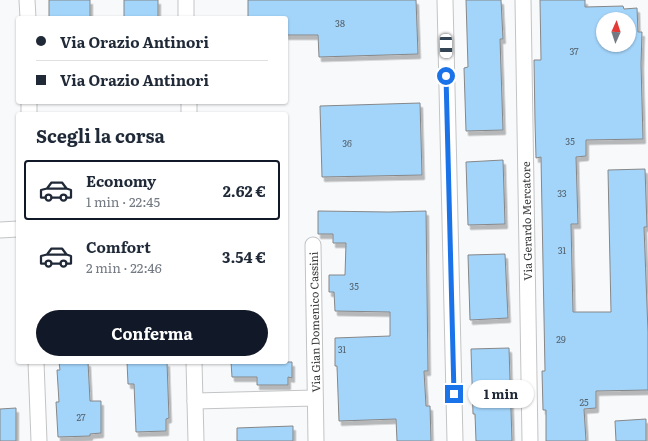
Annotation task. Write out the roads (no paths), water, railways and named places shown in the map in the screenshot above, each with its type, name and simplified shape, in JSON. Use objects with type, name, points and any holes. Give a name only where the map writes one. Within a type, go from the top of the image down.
[{"type":"street","points":[[27,0],[28,16]]},
{"type":"street","points":[[186,0],[186,16]]},
{"type":"street","points":[[445,0],[455,441]]},
{"type":"street","name":"Via Gerardo Mercatore","points":[[523,0],[530,441]]},
{"type":"street","points":[[0,230],[16,229]]},
{"type":"street","name":"Via Gian Domenico Cassini","points":[[313,245],[316,441]]},
{"type":"street","points":[[36,364],[39,441]]},
{"type":"street","points":[[194,364],[196,441]]},
{"type":"street","name":"Via Gian Domenico Cassini","points":[[195,401],[315,398]]}]
